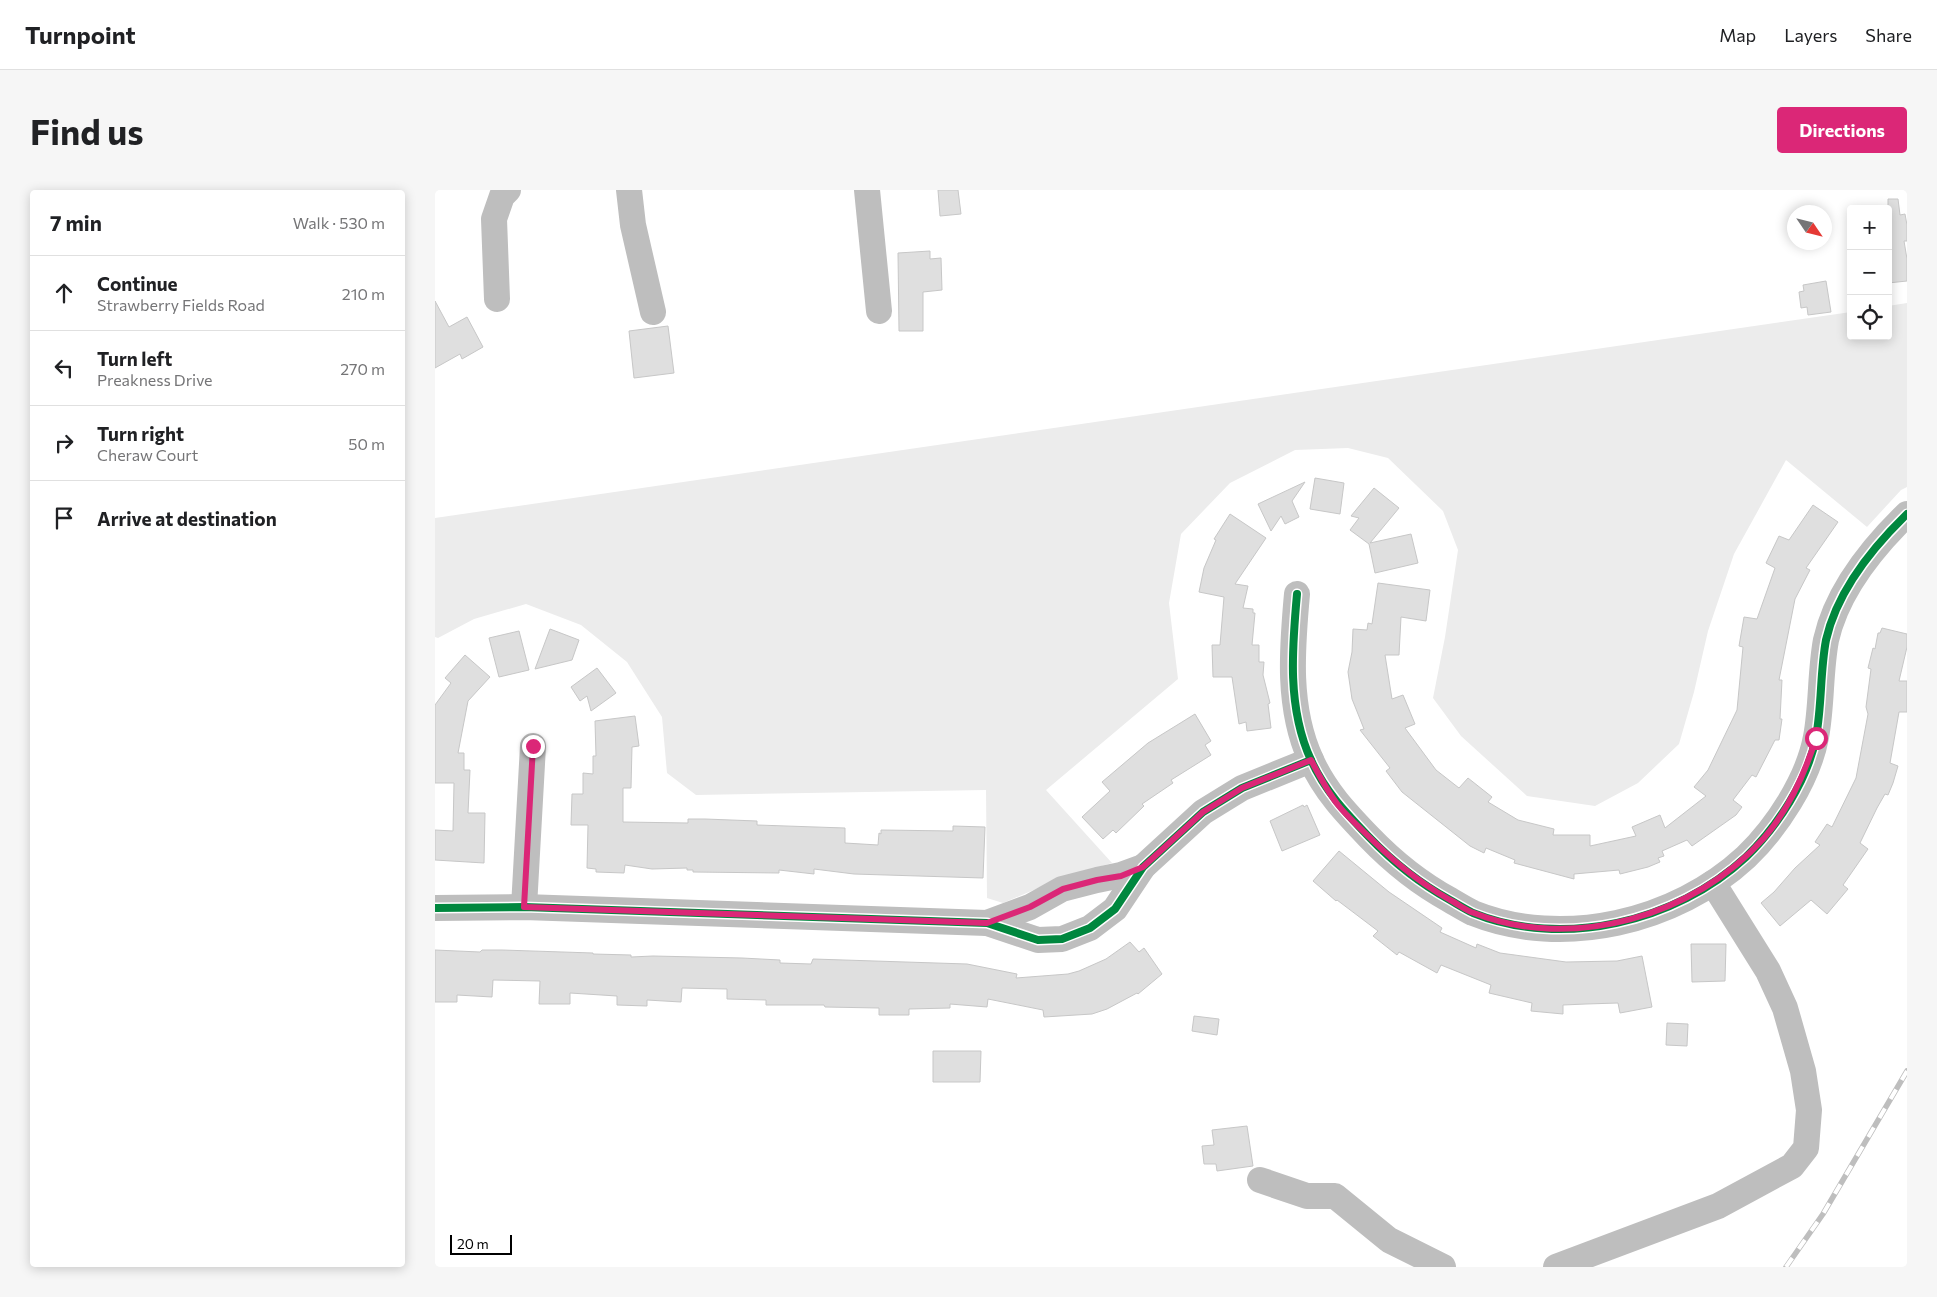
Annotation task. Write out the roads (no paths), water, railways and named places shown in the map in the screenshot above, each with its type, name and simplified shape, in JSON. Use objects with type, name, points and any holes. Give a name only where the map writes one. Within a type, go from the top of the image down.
[{"type":"street","points":[[497,298],[494,219],[502,196],[507,190]]},
{"type":"street","points":[[629,190],[633,225],[653,312]]},
{"type":"street","points":[[867,190],[879,311]]},
{"type":"street","points":[[1297,594],[1292,651],[1294,694],[1303,738],[1311,760],[1326,789],[1338,806],[1390,859],[1428,887],[1473,912],[1529,927],[1578,928],[1640,916],[1666,908],[1713,883],[1745,858],[1765,837],[1784,810],[1799,783],[1816,738],[1827,640],[1840,602],[1857,573],[1877,545],[1907,514]]},
{"type":"street","points":[[524,907],[533,746]]},
{"type":"street","points":[[435,908],[524,907],[987,923],[1038,940],[1062,939],[1090,928],[1115,909],[1143,867],[1203,812],[1242,788],[1311,760]]},
{"type":"street","points":[[987,923],[1030,907],[1063,889],[1121,876],[1143,867]]},
{"type":"street","points":[[1555,1267],[1719,1206],[1792,1166],[1806,1148],[1809,1110],[1799,1053],[1785,1008],[1768,971],[1713,883]]},
{"type":"street","points":[[1260,1180],[1307,1196],[1335,1196],[1389,1240],[1443,1267]]},
{"type":"railway","points":[[1786,1267],[1823,1214],[1907,1071]]}]
